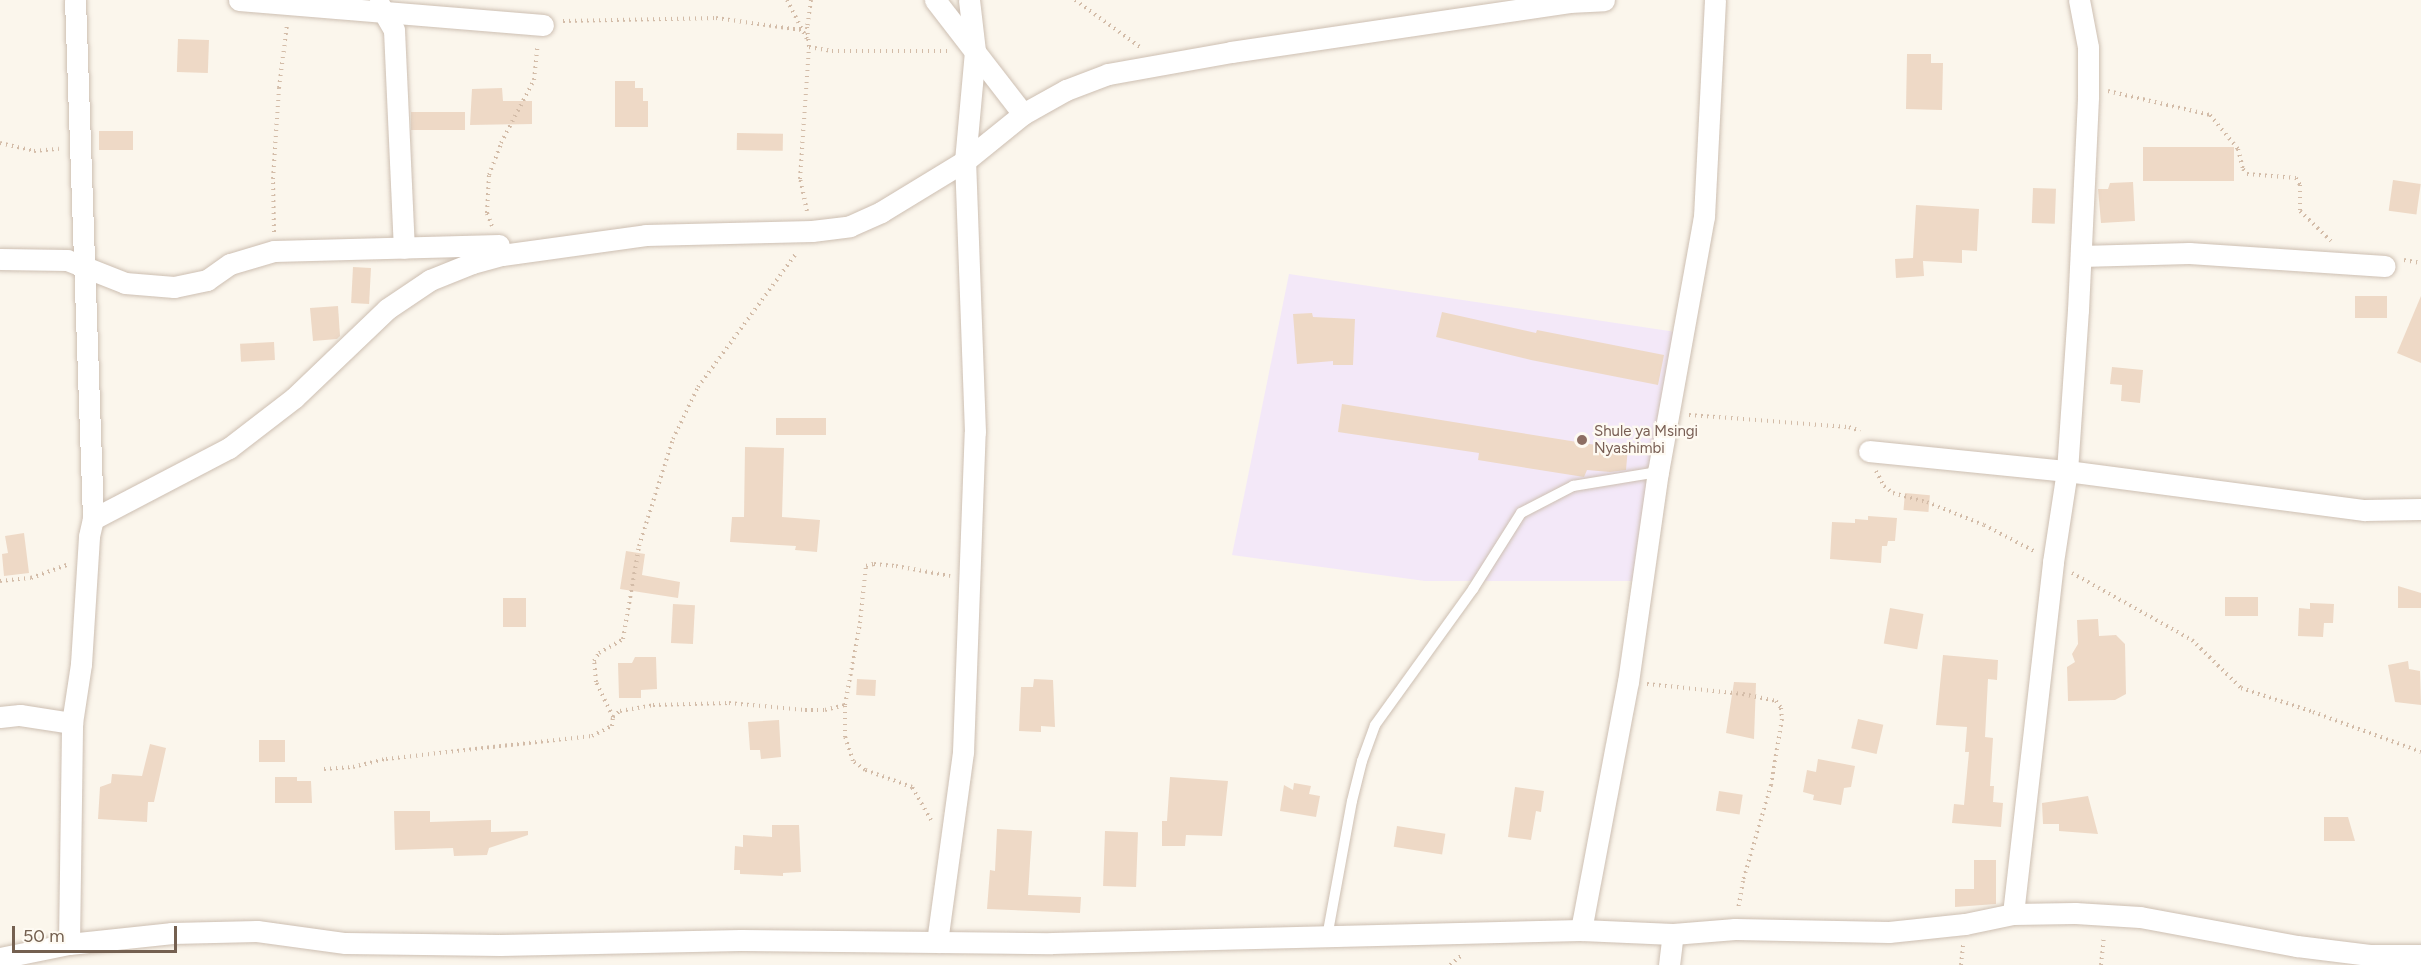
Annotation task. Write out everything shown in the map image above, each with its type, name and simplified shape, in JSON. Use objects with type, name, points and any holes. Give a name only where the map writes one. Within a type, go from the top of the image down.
[{"type":"street","points":[[69,944],[72,723],[81,664],[88,536],[93,519],[75,0]]},
{"type":"street","points":[[239,0],[289,4],[380,6],[543,25]]},
{"type":"street","points":[[935,0],[1023,114]]},
{"type":"street","points":[[937,942],[963,752],[975,432],[964,161],[975,51],[969,0]]},
{"type":"street","points":[[93,519],[228,447],[294,398],[387,309],[430,280],[472,263],[502,255],[646,235],[812,231],[850,226],[870,217],[964,161],[1023,114],[1066,90],[1108,74],[1163,62],[1569,3],[1604,0]]},
{"type":"street","points":[[1581,930],[1628,682],[1658,472],[1704,217],[1715,0]]},
{"type":"street","points":[[2013,914],[2053,562],[2067,471],[2081,256],[2088,80],[2088,47],[2075,2]]},
{"type":"street","points":[[380,6],[394,30],[404,248]]},
{"type":"street","points":[[0,259],[67,260],[85,265],[102,275],[125,283],[174,287],[207,280],[230,264],[274,251],[499,245]]},
{"type":"street","points":[[2081,256],[2189,254],[2391,262]]},
{"type":"street","points":[[1869,451],[2067,471],[2364,510],[2421,510]]},
{"type":"street","points":[[0,717],[20,715],[72,723]]},
{"type":"street","points":[[0,958],[69,944],[172,933],[257,931],[345,943],[618,955],[741,940],[1052,943],[1581,930],[1673,934],[1735,929],[1889,932],[1965,924],[2013,914],[2109,914],[2140,917],[2355,958],[2369,954],[2421,955]]},
{"type":"street","points":[[1669,965],[1673,934]]},
{"type":"lane","points":[[1327,937],[1352,801],[1362,761],[1375,725],[1473,589],[1521,513],[1573,486],[1658,472]]},
{"type":"path","points":[[787,0],[807,40]]},
{"type":"path","points":[[324,769],[353,767],[397,758],[592,736],[612,726],[613,717],[596,682],[594,661],[599,653],[623,639],[639,546],[673,439],[698,387],[812,231],[800,179],[811,0]]},
{"type":"path","points":[[1075,0],[1163,62]]},
{"type":"path","points":[[274,251],[273,179],[279,88],[289,4]]},
{"type":"path","points":[[499,245],[487,213],[489,175],[501,143],[534,80],[543,25],[565,20],[716,18],[801,30]]},
{"type":"path","points":[[808,47],[832,51],[975,51]]},
{"type":"path","points":[[2088,80],[2124,97],[2189,108],[2210,115],[2238,149],[2247,174],[2296,178],[2300,185],[2300,211],[2334,244]]},
{"type":"path","points":[[2391,262],[2421,263]]},
{"type":"path","points":[[0,581],[32,578],[88,559]]},
{"type":"path","points":[[2053,562],[2192,640],[2241,688],[2421,752]]},
{"type":"path","points":[[950,844],[926,813],[912,787],[865,770],[853,761],[845,737],[845,705],[861,616],[863,573],[866,566],[874,564],[896,566],[969,579]]},
{"type":"path","points":[[1628,682],[1743,694],[1776,701],[1781,708],[1782,719],[1771,785],[1743,881],[1735,929]]},
{"type":"path","points":[[613,717],[620,711],[628,709],[695,703],[729,703],[805,710],[825,710],[845,705]]},
{"type":"path","points":[[2101,965],[2109,914]]},
{"type":"shaded area","points":[[1289,274],[1676,332],[1636,581],[1425,581],[1232,555]]},
{"type":"building","points":[[178,39],[209,40],[208,73],[177,72]]},
{"type":"building","points":[[1907,54],[1931,54],[1931,63],[1943,63],[1942,110],[1906,109]]},
{"type":"building","points":[[615,81],[635,81],[635,88],[643,88],[643,101],[648,101],[648,127],[615,127]]},
{"type":"building","points":[[502,88],[503,101],[532,101],[532,124],[470,125],[472,89]]},
{"type":"building","points":[[411,112],[465,112],[465,130],[411,130]]},
{"type":"building","points":[[99,131],[133,131],[133,150],[99,150]]},
{"type":"building","points":[[737,133],[783,134],[783,151],[737,150]]},
{"type":"building","points":[[2143,147],[2234,147],[2234,181],[2143,181]]},
{"type":"building","points":[[2393,180],[2421,184],[2416,215],[2389,211]]},
{"type":"building","points":[[2133,182],[2135,221],[2101,223],[2098,189],[2108,189],[2110,183]]},
{"type":"building","points":[[2033,188],[2056,189],[2055,224],[2032,223]]},
{"type":"building","points":[[1916,205],[1979,209],[1977,251],[1962,250],[1962,263],[1923,261],[1924,276],[1896,278],[1895,259],[1913,258]]},
{"type":"building","points":[[353,267],[371,268],[369,304],[351,303]]},
{"type":"building","points":[[2355,296],[2387,296],[2387,318],[2355,318]]},
{"type":"building","points":[[2421,296],[2421,363],[2397,353]]},
{"type":"building","points":[[338,306],[340,336],[337,339],[313,341],[310,308]]},
{"type":"building","points":[[1442,312],[1536,333],[1537,330],[1664,355],[1658,385],[1531,360],[1436,337]]},
{"type":"building","points":[[1312,313],[1313,317],[1355,319],[1353,365],[1333,365],[1333,361],[1297,364],[1293,314]]},
{"type":"building","points":[[274,342],[275,360],[241,362],[240,344]]},
{"type":"building","points":[[2112,367],[2143,370],[2140,403],[2121,401],[2122,385],[2110,384]]},
{"type":"building","points":[[1342,404],[1596,445],[1628,447],[1626,470],[1610,472],[1587,470],[1584,477],[1478,460],[1479,453],[1338,432]]},
{"type":"building","points":[[776,418],[826,418],[826,435],[776,435]]},
{"type":"building","points":[[745,447],[784,448],[782,517],[820,520],[817,552],[795,550],[796,546],[730,542],[732,517],[744,517]]},
{"type":"building","points":[[1905,493],[1930,495],[1928,512],[1904,510]]},
{"type":"building","points":[[1868,516],[1897,518],[1895,541],[1888,541],[1887,546],[1882,546],[1881,563],[1830,559],[1832,522],[1855,523],[1855,519],[1868,520]]},
{"type":"building","points":[[24,533],[29,573],[4,576],[2,554],[8,553],[5,536]]},
{"type":"building","points":[[626,551],[645,554],[642,575],[680,582],[678,598],[620,589]]},
{"type":"building","points":[[2398,586],[2421,593],[2421,608],[2398,608]]},
{"type":"building","points":[[2225,597],[2258,597],[2258,616],[2225,616]]},
{"type":"building","points":[[503,598],[526,598],[526,627],[503,627]]},
{"type":"building","points":[[2310,603],[2334,604],[2333,623],[2324,623],[2323,637],[2298,636],[2299,608],[2310,609]]},
{"type":"building","points":[[673,604],[695,605],[693,644],[671,643]]},
{"type":"building","points":[[1890,608],[1923,614],[1917,649],[1884,643]]},
{"type":"building","points":[[2098,619],[2099,636],[2116,635],[2125,644],[2126,694],[2115,700],[2068,701],[2067,667],[2075,662],[2072,654],[2078,644],[2077,620]]},
{"type":"building","points":[[1943,655],[1998,660],[1997,680],[1988,679],[1985,737],[1993,738],[1990,786],[1994,786],[1993,802],[2003,803],[2001,827],[1952,823],[1954,804],[1964,805],[1969,752],[1965,752],[1967,727],[1936,725]]},
{"type":"building","points":[[635,657],[656,657],[657,689],[641,690],[641,698],[619,698],[618,663],[632,663]]},
{"type":"building","points":[[2408,661],[2409,669],[2420,671],[2421,705],[2395,702],[2388,665]]},
{"type":"building","points":[[857,679],[876,680],[875,696],[856,695]]},
{"type":"building","points":[[1034,679],[1053,680],[1055,727],[1041,726],[1041,732],[1019,731],[1021,687],[1033,687]]},
{"type":"building","points":[[1734,682],[1756,683],[1754,739],[1726,733]]},
{"type":"building","points":[[1858,719],[1883,725],[1877,754],[1851,748]]},
{"type":"building","points":[[779,720],[781,757],[761,759],[760,750],[750,750],[748,722]]},
{"type":"building","points":[[259,740],[285,740],[285,762],[259,762]]},
{"type":"building","points":[[150,744],[166,748],[154,802],[148,802],[147,822],[98,819],[100,787],[111,783],[112,774],[142,776]]},
{"type":"building","points":[[1818,759],[1855,766],[1851,787],[1844,788],[1841,805],[1813,800],[1814,795],[1803,792],[1807,770],[1816,772]]},
{"type":"building","points":[[275,777],[297,777],[297,781],[311,781],[312,803],[275,803]]},
{"type":"building","points":[[1170,777],[1228,781],[1222,836],[1186,835],[1185,846],[1162,846],[1162,821],[1167,821]]},
{"type":"building","points":[[1294,783],[1311,786],[1309,794],[1320,796],[1316,817],[1280,811],[1284,785],[1293,790]]},
{"type":"building","points":[[1515,787],[1544,791],[1541,812],[1536,811],[1531,840],[1508,837]]},
{"type":"building","points":[[1719,791],[1743,795],[1740,815],[1716,811]]},
{"type":"building","points":[[2088,796],[2098,834],[2059,831],[2059,824],[2043,824],[2042,803]]},
{"type":"building","points":[[394,811],[430,811],[430,822],[491,820],[491,832],[528,831],[528,835],[489,848],[487,855],[454,856],[453,848],[395,850]]},
{"type":"building","points":[[2324,817],[2348,817],[2355,841],[2324,841]]},
{"type":"building","points":[[772,825],[799,825],[801,872],[783,873],[783,876],[740,874],[740,870],[734,870],[735,846],[743,847],[743,835],[772,837]]},
{"type":"building","points":[[1397,826],[1445,834],[1442,854],[1394,847]]},
{"type":"building","points":[[997,829],[1032,831],[1028,895],[1081,897],[1080,913],[987,909],[990,870],[995,871]]},
{"type":"building","points":[[1105,831],[1138,832],[1136,887],[1103,886]]},
{"type":"building","points":[[1974,860],[1996,860],[1996,904],[1955,907],[1955,889],[1974,889]]},
{"type":"place","name":"Shule ya Msingi Nyashimbi","points":[[1582,440]]}]
